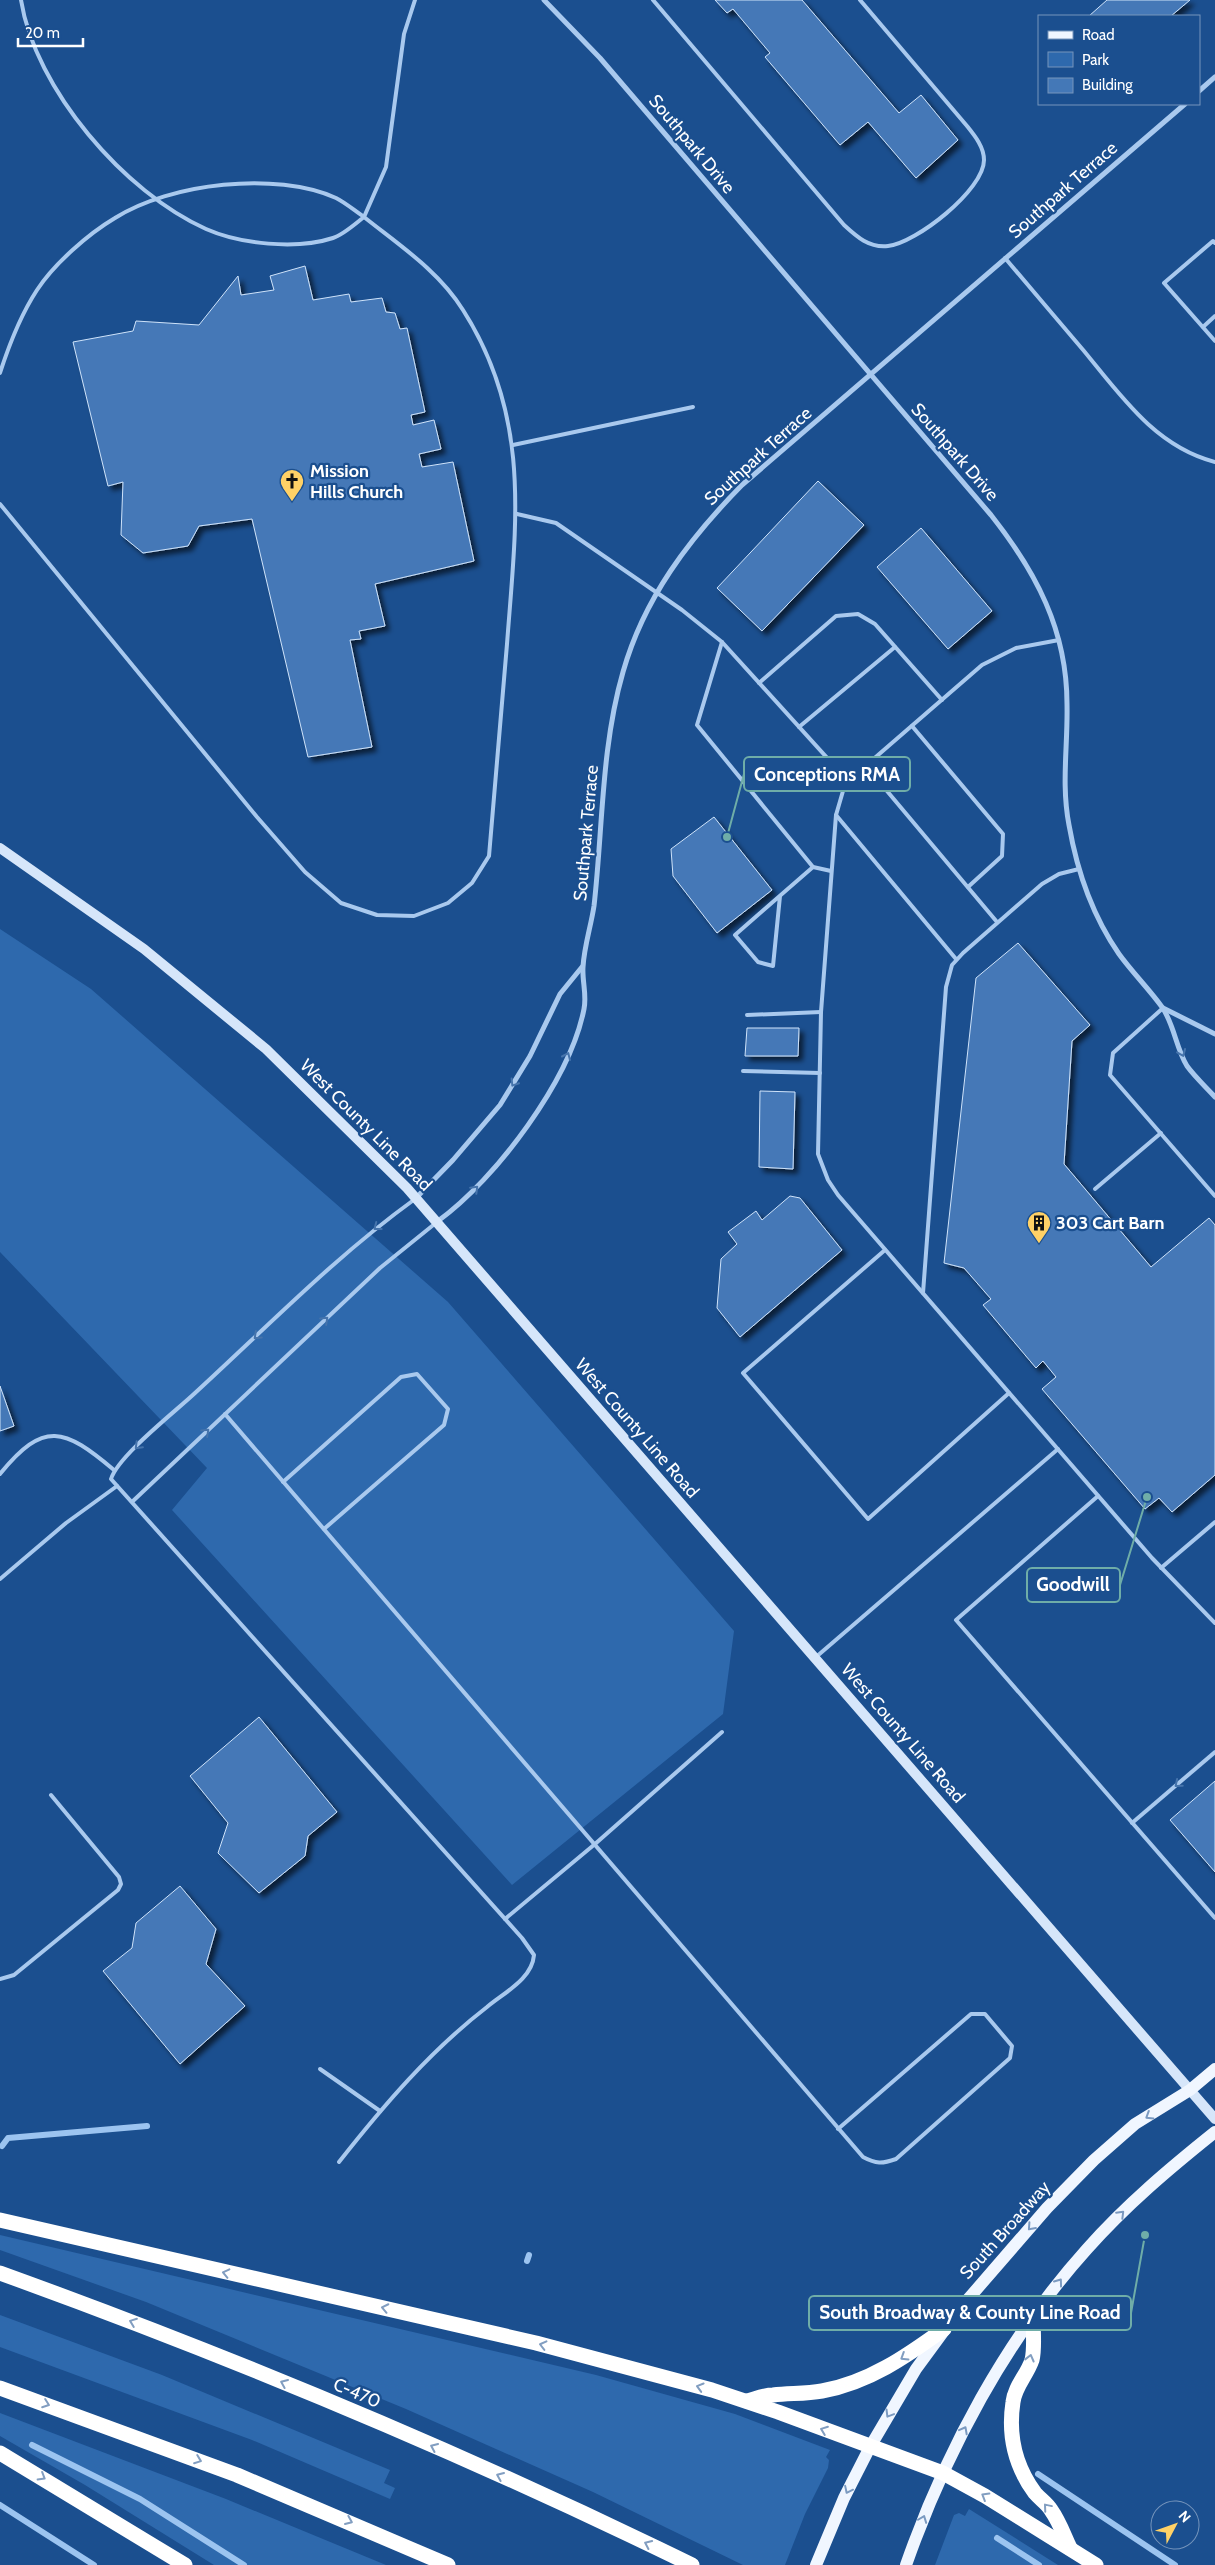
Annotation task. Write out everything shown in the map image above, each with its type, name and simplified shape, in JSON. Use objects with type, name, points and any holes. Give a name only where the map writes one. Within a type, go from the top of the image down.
[{"type":"highway","points":[[0,2220],[553,2348],[645,2371],[746,2401],[943,2473],[985,2496],[1096,2565]]},
{"type":"highway","name":"C-470","points":[[0,2274],[202,2349],[392,2428],[538,2492],[692,2565]]},
{"type":"highway","points":[[1033,2318],[1032,2361],[1020,2380],[1013,2400],[1011,2424],[1013,2444],[1026,2480],[1036,2495],[1050,2508],[1070,2549]]},
{"type":"highway","points":[[746,2401],[772,2395],[792,2395],[824,2391],[850,2384],[890,2365],[944,2329]]},
{"type":"highway","points":[[0,2388],[237,2475],[448,2565]]},
{"type":"highway","points":[[0,2453],[185,2565]]},
{"type":"main road","name":"West County Line Road","points":[[0,848],[144,949],[266,1049],[367,1146],[438,1221],[596,1406],[816,1657],[1215,2119]]},
{"type":"main road","name":"South Broadway","points":[[816,2565],[844,2498],[870,2447],[916,2370],[944,2329],[989,2273],[1047,2208],[1094,2160],[1135,2124],[1190,2090],[1215,2069]]},
{"type":"main road","points":[[906,2565],[943,2473],[984,2394],[1033,2318],[1064,2275],[1111,2223],[1155,2180],[1215,2132]]},
{"type":"street","name":"Southpark Drive","points":[[544,0],[600,58],[1014,544],[1036,580],[1059,640],[1068,703],[1065,799],[1079,869],[1103,927],[1123,959],[1163,1008],[1188,1066],[1215,1097]]},
{"type":"street","points":[[1200,90],[1215,77]]},
{"type":"street","name":"Southpark Terrace","points":[[438,1221],[475,1188],[513,1144],[554,1082],[579,1027],[584,1006],[583,966],[594,906],[609,730],[624,670],[656,594],[692,539],[749,479],[1183,105]]},
{"type":"street","name":"Southpark Terrace","points":[[416,1198],[453,1160],[500,1105],[530,1056],[560,994],[583,966]]},
{"type":"street","name":"Southpark Drive","points":[[1163,1008],[1215,1034]]},
{"type":"lane","points":[[22,0],[23,12],[37,52],[66,108],[109,156],[155,199],[206,229],[244,240],[288,245],[334,238],[364,218],[386,167],[404,34],[415,0]]},
{"type":"lane","points":[[653,0],[844,225],[863,242],[886,246],[900,244],[919,234],[970,190],[979,180],[984,160],[978,140],[968,126],[860,0]]},
{"type":"lane","points":[[0,373],[12,338],[38,289],[82,243],[115,218],[155,199],[212,186],[255,183],[294,187],[336,198],[426,266],[463,309],[488,356],[506,409],[513,445],[517,514],[489,856],[472,883],[448,903],[414,916],[377,916],[341,903],[305,872],[257,817],[0,504]]},
{"type":"lane","points":[[1215,243],[1213,241],[1164,283],[1215,341]]},
{"type":"lane","points":[[1005,258],[1146,422],[1180,449],[1198,458],[1215,462]]},
{"type":"lane","points":[[1203,327],[1215,316]]},
{"type":"lane","points":[[513,445],[693,407]]},
{"type":"lane","points":[[517,514],[556,523],[656,594],[682,610],[722,642],[849,782]]},
{"type":"lane","points":[[759,683],[836,616],[858,614],[875,624],[942,700]]},
{"type":"lane","points":[[1059,640],[1016,648],[994,657],[982,665],[866,766],[849,782],[843,791],[836,815],[821,1012],[818,1154],[822,1166],[838,1195],[1161,1568],[1215,1623]]},
{"type":"lane","points":[[722,642],[697,725],[813,868],[831,871]]},
{"type":"lane","points":[[799,727],[895,647]]},
{"type":"lane","points":[[912,726],[1003,834],[1002,856],[968,887]]},
{"type":"lane","points":[[866,766],[997,922]]},
{"type":"lane","points":[[836,815],[956,959]]},
{"type":"lane","points":[[780,896],[773,966],[758,962],[735,935],[780,896],[813,868]]},
{"type":"lane","points":[[923,1294],[946,987],[949,970],[956,959],[1042,884],[1059,874],[1079,869]]},
{"type":"lane","points":[[1163,1008],[1113,1053],[1110,1074],[1215,1196]]},
{"type":"lane","points":[[747,1015],[821,1012]]},
{"type":"lane","points":[[743,1071],[820,1073]]},
{"type":"lane","points":[[1095,1189],[1161,1133]]},
{"type":"lane","points":[[339,2162],[380,2111],[452,2034],[529,1973],[534,1955],[505,1919],[112,1479],[114,1470],[374,1229],[416,1198]]},
{"type":"lane","points":[[133,1501],[380,1268],[438,1221]]},
{"type":"lane","points":[[885,1250],[743,1373],[868,1519],[1009,1393]]},
{"type":"lane","points":[[283,1482],[401,1377],[417,1374],[448,1409],[444,1425],[324,1529]]},
{"type":"lane","points":[[225,1414],[595,1844],[838,2128],[863,2157],[874,2163],[884,2164],[896,2159],[1010,2058],[1012,2046],[985,2014],[971,2014],[838,2128]]},
{"type":"lane","points":[[0,1474],[17,1453],[34,1440],[51,1434],[87,1447],[114,1470]]},
{"type":"lane","points":[[816,1657],[1058,1449]]},
{"type":"lane","points":[[0,1579],[66,1523],[117,1486]]},
{"type":"lane","points":[[1098,1496],[956,1620],[1215,1918]]},
{"type":"lane","points":[[1161,1568],[1215,1522]]},
{"type":"lane","points":[[505,1919],[595,1844],[722,1732]]},
{"type":"lane","points":[[1132,1823],[1215,1752]]},
{"type":"lane","points":[[0,1979],[14,1975],[118,1890],[121,1884],[119,1877],[51,1795]]},
{"type":"lane","points":[[320,2068],[380,2111]]},
{"type":"green space","points":[[0,929],[91,989],[448,1302],[734,1631],[723,1714],[512,1885],[172,1510],[207,1468],[0,1252]]},
{"type":"green space","points":[[0,2235],[596,2375],[735,2414],[830,2450],[826,2457],[829,2460],[828,2468],[805,2514],[785,2565],[743,2565],[593,2492],[406,2409],[146,2302],[0,2250]]},
{"type":"green space","points":[[0,2315],[162,2375],[390,2470],[384,2483],[395,2488],[390,2499],[252,2440],[0,2347]]},
{"type":"green space","points":[[0,2413],[226,2499],[386,2565],[214,2565],[85,2485],[0,2436]]},
{"type":"green space","points":[[969,2509],[1058,2565],[935,2565],[954,2515],[959,2513],[965,2516]]},
{"type":"building","points":[[715,0],[802,0],[899,113],[921,95],[958,140],[916,178],[868,122],[840,145],[765,57],[770,53],[733,9],[727,13]]},
{"type":"building","points":[[1107,0],[1190,0],[1172,15],[1090,15]]},
{"type":"building","name":"Mission Hills Church","points":[[305,266],[313,300],[349,294],[351,302],[382,298],[386,312],[395,313],[400,329],[407,328],[425,412],[411,415],[413,425],[434,420],[441,449],[419,454],[422,467],[453,462],[474,561],[375,584],[385,626],[359,631],[361,639],[350,640],[372,747],[308,757],[252,519],[199,526],[188,546],[143,553],[121,535],[123,482],[108,486],[73,342],[133,331],[136,321],[199,325],[238,276],[241,295],[274,290],[270,276]]},
{"type":"building","points":[[818,481],[864,525],[762,631],[717,588]]},
{"type":"building","points":[[921,528],[992,611],[948,649],[877,567]]},
{"type":"building","points":[[714,817],[772,890],[717,933],[673,876],[671,849]]},
{"type":"building","name":"303 Cart Barn","points":[[1018,943],[1090,1025],[1072,1041],[1064,1164],[1151,1267],[1209,1218],[1215,1225],[1215,1475],[1172,1512],[1159,1498],[1145,1509],[1042,1389],[1056,1377],[1043,1361],[1036,1368],[983,1305],[991,1299],[964,1268],[944,1263],[976,978]]},
{"type":"building","points":[[747,1028],[799,1028],[798,1056],[745,1056]]},
{"type":"building","points":[[760,1091],[795,1092],[793,1169],[759,1167]]},
{"type":"building","points":[[790,1196],[800,1198],[842,1250],[740,1337],[717,1308],[721,1259],[737,1244],[728,1232],[756,1211],[762,1220]]},
{"type":"building","points":[[0,1386],[14,1426],[0,1431]]},
{"type":"building","points":[[259,1717],[337,1812],[308,1836],[305,1856],[259,1893],[218,1853],[228,1823],[190,1776]]},
{"type":"building","points":[[1215,1781],[1215,1872],[1170,1820]]},
{"type":"building","points":[[180,1886],[216,1929],[206,1964],[245,2006],[180,2064],[103,1971],[132,1948],[136,1923]]},
{"type":"waterway","points":[[2,2146],[8,2138],[147,2126]]},
{"type":"waterway","points":[[527,2261],[529,2255]]},
{"type":"waterway","points":[[32,2445],[140,2499],[244,2565]]},
{"type":"waterway","points":[[1038,2474],[1175,2565]]},
{"type":"waterway","points":[[0,2505],[94,2565]]},
{"type":"waterway","points":[[997,2538],[1039,2565]]},
{"type":"place","name":"Mission Hills Church","points":[[292,502]]},
{"type":"place","name":"Conceptions RMA","points":[[727,837]]},
{"type":"place","name":"303 Cart Barn","points":[[1039,1244]]},
{"type":"place","name":"Goodwill","points":[[1147,1497]]},
{"type":"place","name":"South Broadway & County Line Road","points":[[1145,2235]]}]
